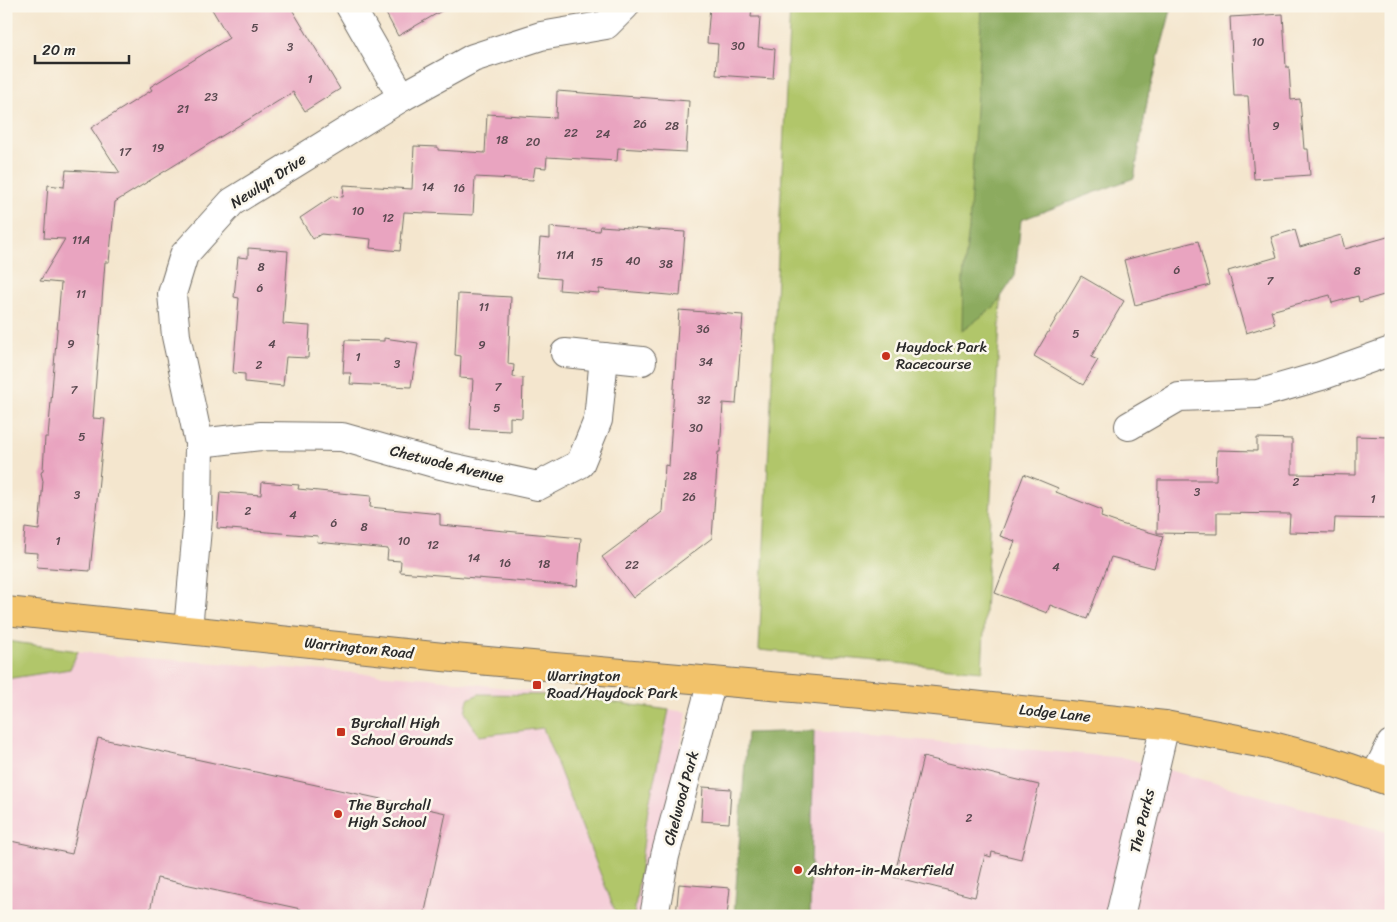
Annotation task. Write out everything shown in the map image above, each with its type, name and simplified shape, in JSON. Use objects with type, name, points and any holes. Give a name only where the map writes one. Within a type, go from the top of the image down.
[{"type":"main road","name":"Warrington Road","points":[[6,611],[508,663],[712,681]]},
{"type":"main road","name":"Lodge Lane","points":[[712,681],[904,698],[1165,725],[1269,745],[1328,761],[1383,779]]},
{"type":"street","points":[[350,6],[402,97]]},
{"type":"street","name":"Newlyn Drive","points":[[188,630],[198,517],[200,443],[176,336],[174,319],[172,294],[184,255],[232,202],[402,97],[473,58],[541,36],[606,25],[625,6]]},
{"type":"street","points":[[1129,426],[1179,397],[1258,394],[1321,376],[1391,351]]},
{"type":"street","points":[[565,354],[642,360]]},
{"type":"street","name":"Chetwode Avenue","points":[[200,443],[261,436],[342,437],[441,465],[538,486],[580,464],[598,420],[604,357]]},
{"type":"street","name":"Chelwood Park","points":[[654,916],[665,856],[712,681]]},
{"type":"street","name":"The Parks","points":[[1120,916],[1165,725]]},
{"type":"street","points":[[1383,779],[1391,744]]},
{"type":"shaded area","name":"The Byrchall High School","points":[[6,641],[104,655],[428,678],[687,712],[651,916],[6,916]]},
{"type":"shaded area","points":[[814,731],[1126,758],[1391,833],[1391,916],[810,916]]},
{"type":"green space","name":"Haydock Park Racecourse","points":[[790,6],[1172,6],[1148,96],[1134,178],[1007,186],[982,671],[759,650]]},
{"type":"green space","points":[[982,6],[1172,6],[1148,96],[1134,178],[1021,220],[1015,276],[995,306],[962,331],[963,278],[969,228]]},
{"type":"green space","points":[[6,641],[78,651],[70,669],[6,679]]},
{"type":"green space","points":[[479,694],[560,695],[669,710],[648,809],[634,916],[617,916],[543,728],[479,736],[465,712],[468,699]]},
{"type":"green space","points":[[814,731],[810,916],[734,916],[747,733]]},
{"type":"building","points":[[210,6],[290,6],[340,89],[305,111],[293,92],[115,202],[109,262],[105,262],[93,418],[105,419],[90,571],[37,567],[38,553],[23,552],[25,528],[39,530],[43,481],[41,473],[43,470],[45,437],[48,437],[61,283],[40,281],[65,239],[44,238],[48,185],[64,187],[66,170],[120,173],[91,128],[152,90],[150,87],[229,38]]},
{"type":"building","points":[[382,6],[450,6],[398,36]]},
{"type":"building","points":[[710,6],[752,6],[751,17],[760,17],[758,47],[775,49],[773,79],[716,75],[718,44],[707,43]]},
{"type":"building","points":[[1283,14],[1286,67],[1289,67],[1291,100],[1300,99],[1304,149],[1308,149],[1310,175],[1254,179],[1248,96],[1234,96],[1230,17]]},
{"type":"building","points":[[557,91],[689,101],[686,152],[618,148],[617,161],[547,157],[546,168],[535,167],[533,180],[475,177],[473,215],[404,212],[400,251],[370,248],[371,239],[321,234],[313,239],[300,218],[333,196],[343,197],[344,185],[412,189],[414,146],[438,147],[438,150],[485,153],[487,114],[556,118]]},
{"type":"building","points":[[600,226],[685,232],[680,296],[599,289],[599,293],[559,290],[560,279],[537,277],[540,238],[550,239],[550,227],[599,231]]},
{"type":"building","points":[[1295,230],[1300,247],[1341,235],[1345,249],[1391,236],[1391,293],[1359,302],[1358,296],[1332,303],[1330,295],[1271,311],[1275,324],[1246,333],[1228,271],[1277,257],[1271,237]]},
{"type":"building","points":[[1198,241],[1210,285],[1135,305],[1124,260]]},
{"type":"building","points":[[248,248],[288,251],[283,324],[310,326],[308,358],[286,357],[283,386],[245,382],[245,374],[233,373],[239,298],[234,297],[238,257],[248,258]]},
{"type":"building","points":[[1081,276],[1124,301],[1091,357],[1098,360],[1083,385],[1034,356]]},
{"type":"building","points":[[458,294],[511,297],[508,364],[514,365],[513,377],[523,378],[522,418],[510,417],[510,431],[470,429],[473,379],[460,378],[461,356],[455,355]]},
{"type":"building","points":[[679,310],[743,315],[736,404],[723,403],[712,538],[633,598],[602,557],[662,512],[665,465],[669,466]]},
{"type":"building","points":[[384,338],[418,343],[411,387],[350,384],[351,373],[343,373],[345,340],[384,341]]},
{"type":"building","points":[[1356,436],[1389,437],[1388,463],[1391,463],[1391,519],[1335,518],[1334,533],[1289,532],[1290,514],[1217,513],[1217,534],[1157,533],[1158,480],[1216,480],[1217,450],[1257,451],[1257,438],[1292,439],[1292,474],[1356,475]]},
{"type":"building","points":[[1024,474],[1058,488],[1056,492],[1102,510],[1101,517],[1163,536],[1154,568],[1111,557],[1087,619],[1050,605],[1047,613],[995,593],[1015,541],[1000,536]]},
{"type":"building","points":[[262,482],[299,485],[298,489],[371,496],[370,507],[440,514],[440,525],[581,538],[577,586],[400,572],[401,561],[387,560],[388,549],[317,542],[318,536],[217,528],[220,492],[261,495]]},
{"type":"building","points":[[98,738],[446,813],[424,916],[299,916],[301,909],[157,878],[149,916],[6,916],[6,840],[72,854]]},
{"type":"building","points":[[923,757],[1039,785],[1021,859],[992,852],[991,857],[985,855],[975,897],[894,877]]},
{"type":"building","points":[[703,787],[731,789],[729,823],[701,821]]},
{"type":"building","points":[[679,884],[730,888],[727,916],[676,916]]},
{"type":"place","name":"Haydock Park Racecourse","points":[[886,356]]},
{"type":"place","name":"Warrington Road/Haydock Park","points":[[537,685]]},
{"type":"place","name":"Byrchall High School Grounds","points":[[341,732]]},
{"type":"place","name":"The Byrchall High School","points":[[338,814]]},
{"type":"place","name":"Ashton-in-Makerfield","points":[[798,870]]}]
